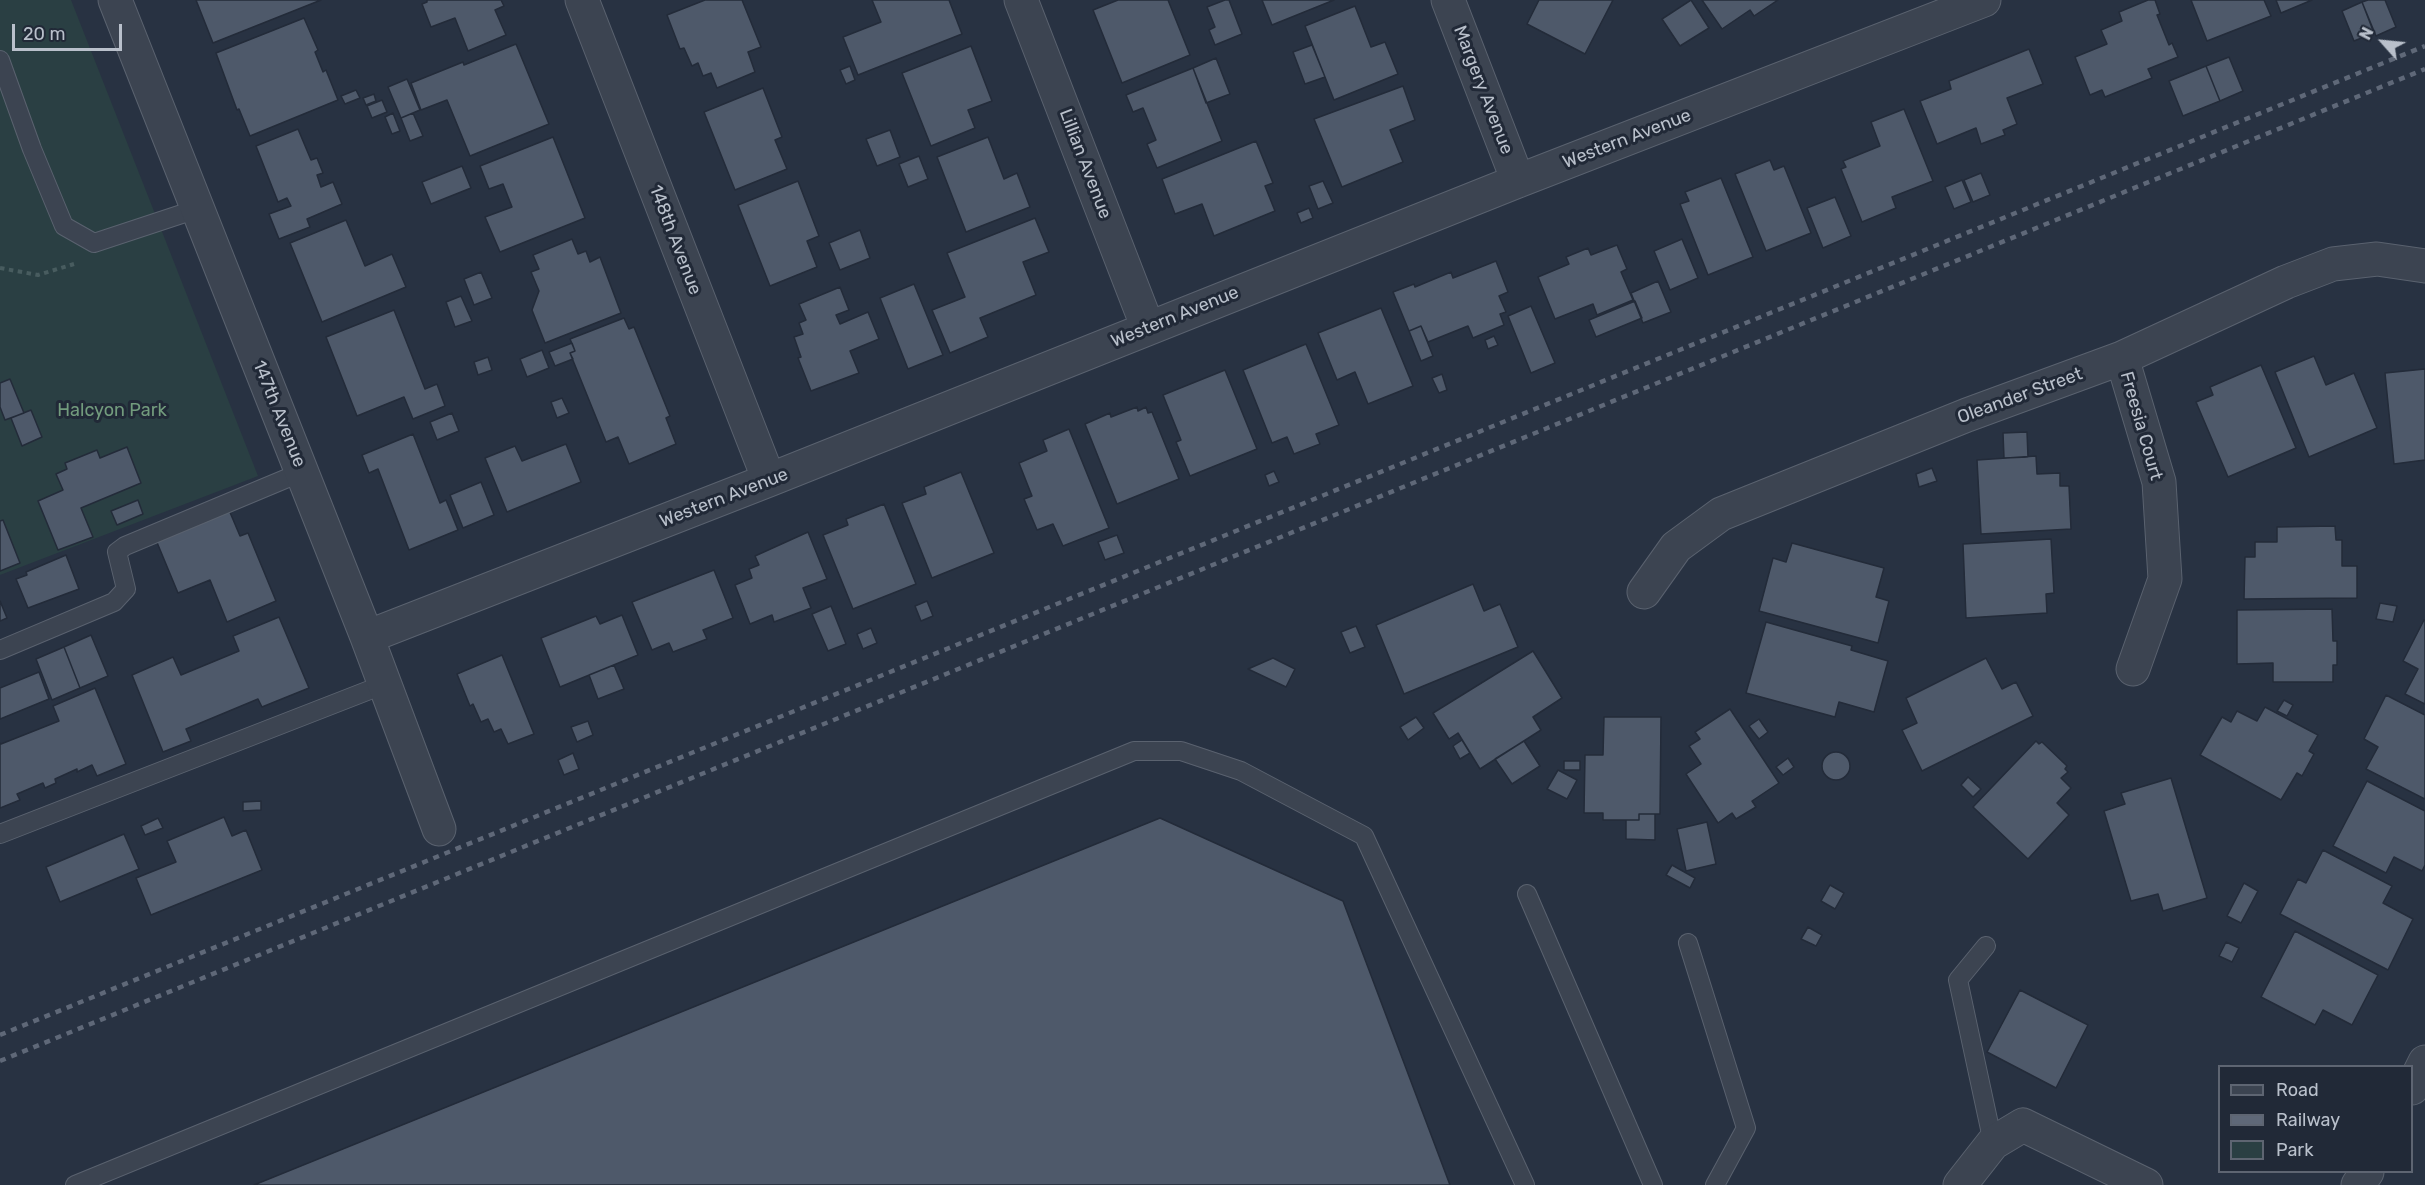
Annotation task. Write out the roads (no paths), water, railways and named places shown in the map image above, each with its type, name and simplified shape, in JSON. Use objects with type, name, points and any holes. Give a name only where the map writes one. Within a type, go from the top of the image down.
[{"type":"street","name":"147th Avenue","points":[[115,0],[367,637],[439,829]]},
{"type":"street","name":"148th Avenue","points":[[582,0],[769,480]]},
{"type":"street","name":"Lillian Avenue","points":[[1021,0],[1148,328]]},
{"type":"street","name":"Margery Avenue","points":[[1448,0],[1518,181]]},
{"type":"street","name":"Western Avenue","points":[[367,637],[769,480],[1518,181],[1939,9],[1984,0]]},
{"type":"street","name":"Oleander Street","points":[[1644,592],[1676,547],[1721,514],[1967,415],[2122,358],[2286,282],[2333,264],[2377,259],[2425,266]]},
{"type":"street","name":"Freesia Court","points":[[2122,358],[2158,482],[2165,579],[2133,669]]},
{"type":"street","points":[[2413,1086],[2425,1062]]},
{"type":"street","points":[[1960,1185],[1992,1143],[2023,1125],[2146,1185]]},
{"type":"lane","points":[[0,60],[32,149],[64,226],[94,243],[197,209]]},
{"type":"lane","points":[[0,650],[114,602],[126,589],[117,552],[124,546],[302,471]]},
{"type":"lane","points":[[0,834],[385,684]]},
{"type":"lane","points":[[75,1185],[1134,751],[1181,751],[1241,771],[1364,836],[1526,1185]]},
{"type":"lane","points":[[1527,894],[1653,1185]]},
{"type":"lane","points":[[1688,943],[1746,1128],[1715,1185]]},
{"type":"lane","points":[[1986,946],[1958,980],[1992,1143]]},
{"type":"railway","points":[[0,1035],[2425,46]]},
{"type":"railway","points":[[0,1061],[2425,69]]},
{"type":"park label","name":"Halcyon Park","points":[[112,411]]}]
